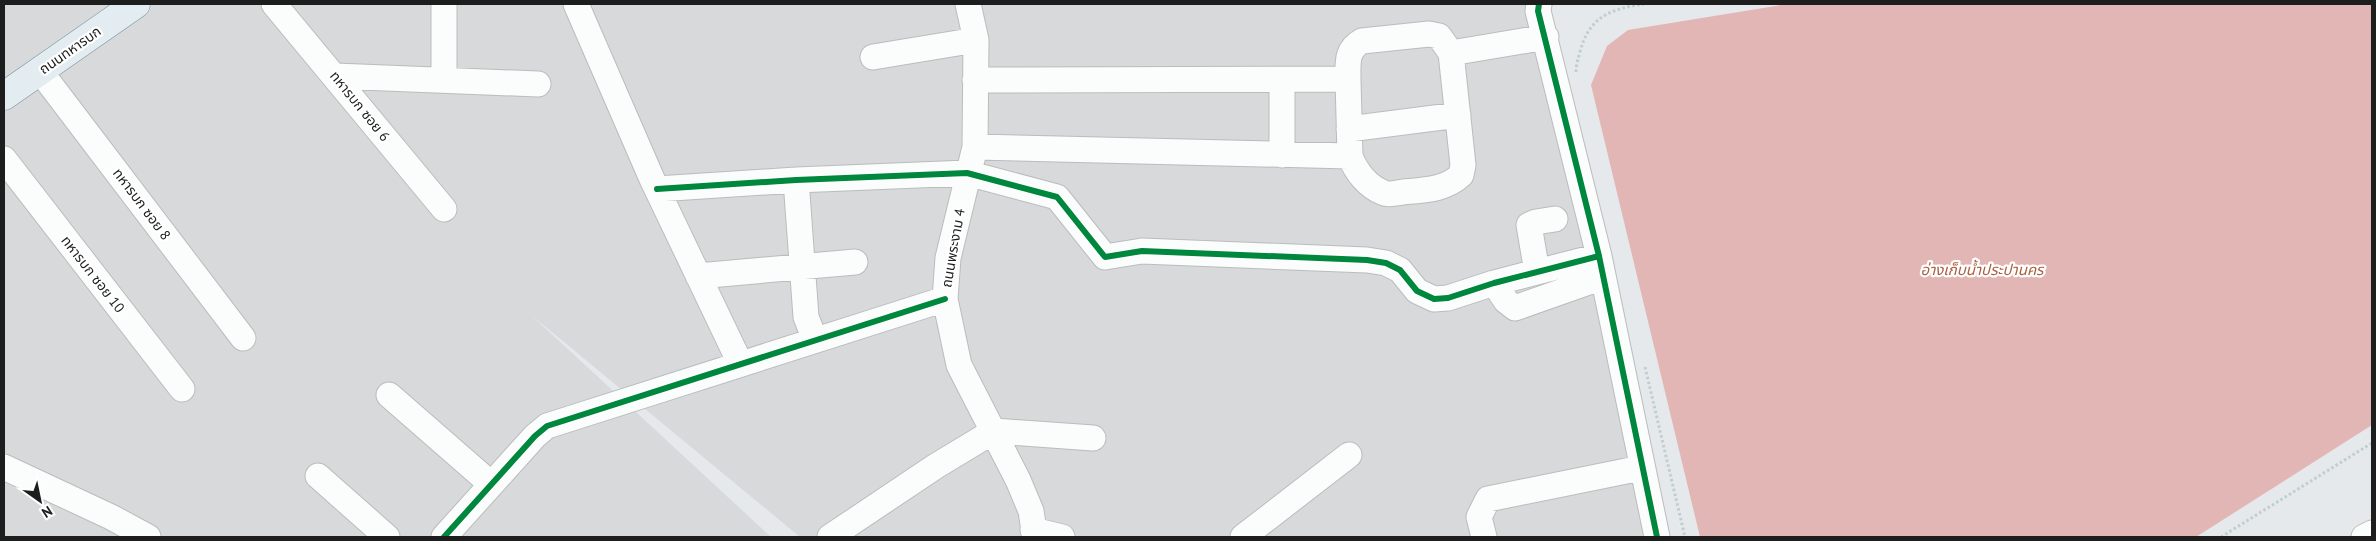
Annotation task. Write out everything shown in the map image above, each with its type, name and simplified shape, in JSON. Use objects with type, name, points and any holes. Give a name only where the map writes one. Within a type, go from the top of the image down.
[{"type":"main road","name":"ถนนทหารบก","points":[[4,96],[136,4]]},
{"type":"street","name":"ทหารบก ซอย 6","points":[[274,4],[444,209]]},
{"type":"street","points":[[444,4],[444,80]]},
{"type":"street","points":[[576,4],[657,189],[740,363]]},
{"type":"street","name":"ถนนพระงาม 4","points":[[968,4],[976,40],[975,147],[967,173],[948,258],[945,299],[959,365],[994,431],[1031,511],[1034,533]]},
{"type":"street","points":[[1539,4],[1538,11],[1546,37],[1601,266],[1641,468],[1657,537]]},
{"type":"street","points":[[1429,34],[1439,36],[1451,53],[1463,165],[1461,175],[1434,190],[1386,194],[1374,188],[1358,174],[1350,156],[1348,57],[1353,46],[1362,41],[1429,34]]},
{"type":"street","points":[[1451,53],[1546,37]]},
{"type":"street","points":[[873,57],[976,40]]},
{"type":"street","name":"ทหารบก ซอย 8","points":[[40,71],[243,338]]},
{"type":"street","points":[[335,76],[538,84]]},
{"type":"street","points":[[975,80],[1348,79]]},
{"type":"street","points":[[1282,80],[1282,155]]},
{"type":"street","points":[[1349,129],[1458,115]]},
{"type":"street","points":[[975,147],[1350,156]]},
{"type":"street","name":"ทหารบก ซอย 10","points":[[4,159],[182,389]]},
{"type":"street","points":[[657,189],[796,180],[967,173],[1057,196],[1105,257],[1142,252],[1367,260],[1386,263],[1400,270],[1417,291],[1434,299],[1448,298],[1537,272],[1601,266]]},
{"type":"street","points":[[796,180],[806,317],[815,340]]},
{"type":"street","points":[[1537,272],[1529,225],[1555,219]]},
{"type":"street","points":[[698,276],[855,262]]},
{"type":"street","points":[[1494,283],[1506,301],[1515,308],[1601,266]]},
{"type":"street","points":[[444,537],[535,436],[547,426],[945,299]]},
{"type":"street","points":[[388,395],[491,484]]},
{"type":"street","points":[[830,537],[936,466],[994,431],[1093,438]]},
{"type":"street","points":[[1243,537],[1349,455]]},
{"type":"street","points":[[4,467],[111,517],[148,537]]},
{"type":"street","points":[[1484,537],[1479,518],[1488,499],[1641,468]]},
{"type":"street","points":[[318,476],[387,537]]},
{"type":"street","points":[[1034,533],[1062,537]]},
{"type":"street","points":[[2364,537],[2372,533]]},
{"type":"path","points":[[1578,79],[1576,69],[1584,38],[1599,17],[1624,7],[1644,4]]},
{"type":"path","points":[[1644,365],[1684,537]]},
{"type":"path","points":[[2221,537],[2372,443]]},
{"type":"shaded area","points":[[4,4],[1557,4],[1534,11],[1668,537],[800,537],[530,314],[771,537],[4,537]]},
{"type":"water","name":"อ่างเก็บน้ำประปานคร","points":[[1787,4],[2372,4],[2372,425],[2196,537],[1700,537],[1591,85],[1607,46],[1628,30]]},
{"type":"cycle path","points":[[1539,4],[1538,11],[1599,256],[1657,537]]},
{"type":"cycle path","points":[[657,189],[796,180],[967,173],[1057,197],[1105,257],[1142,251],[1367,260],[1386,263],[1400,270],[1417,291],[1434,299],[1448,298],[1494,283],[1599,256]]},
{"type":"cycle path","points":[[444,537],[535,436],[547,426],[945,299]]}]
